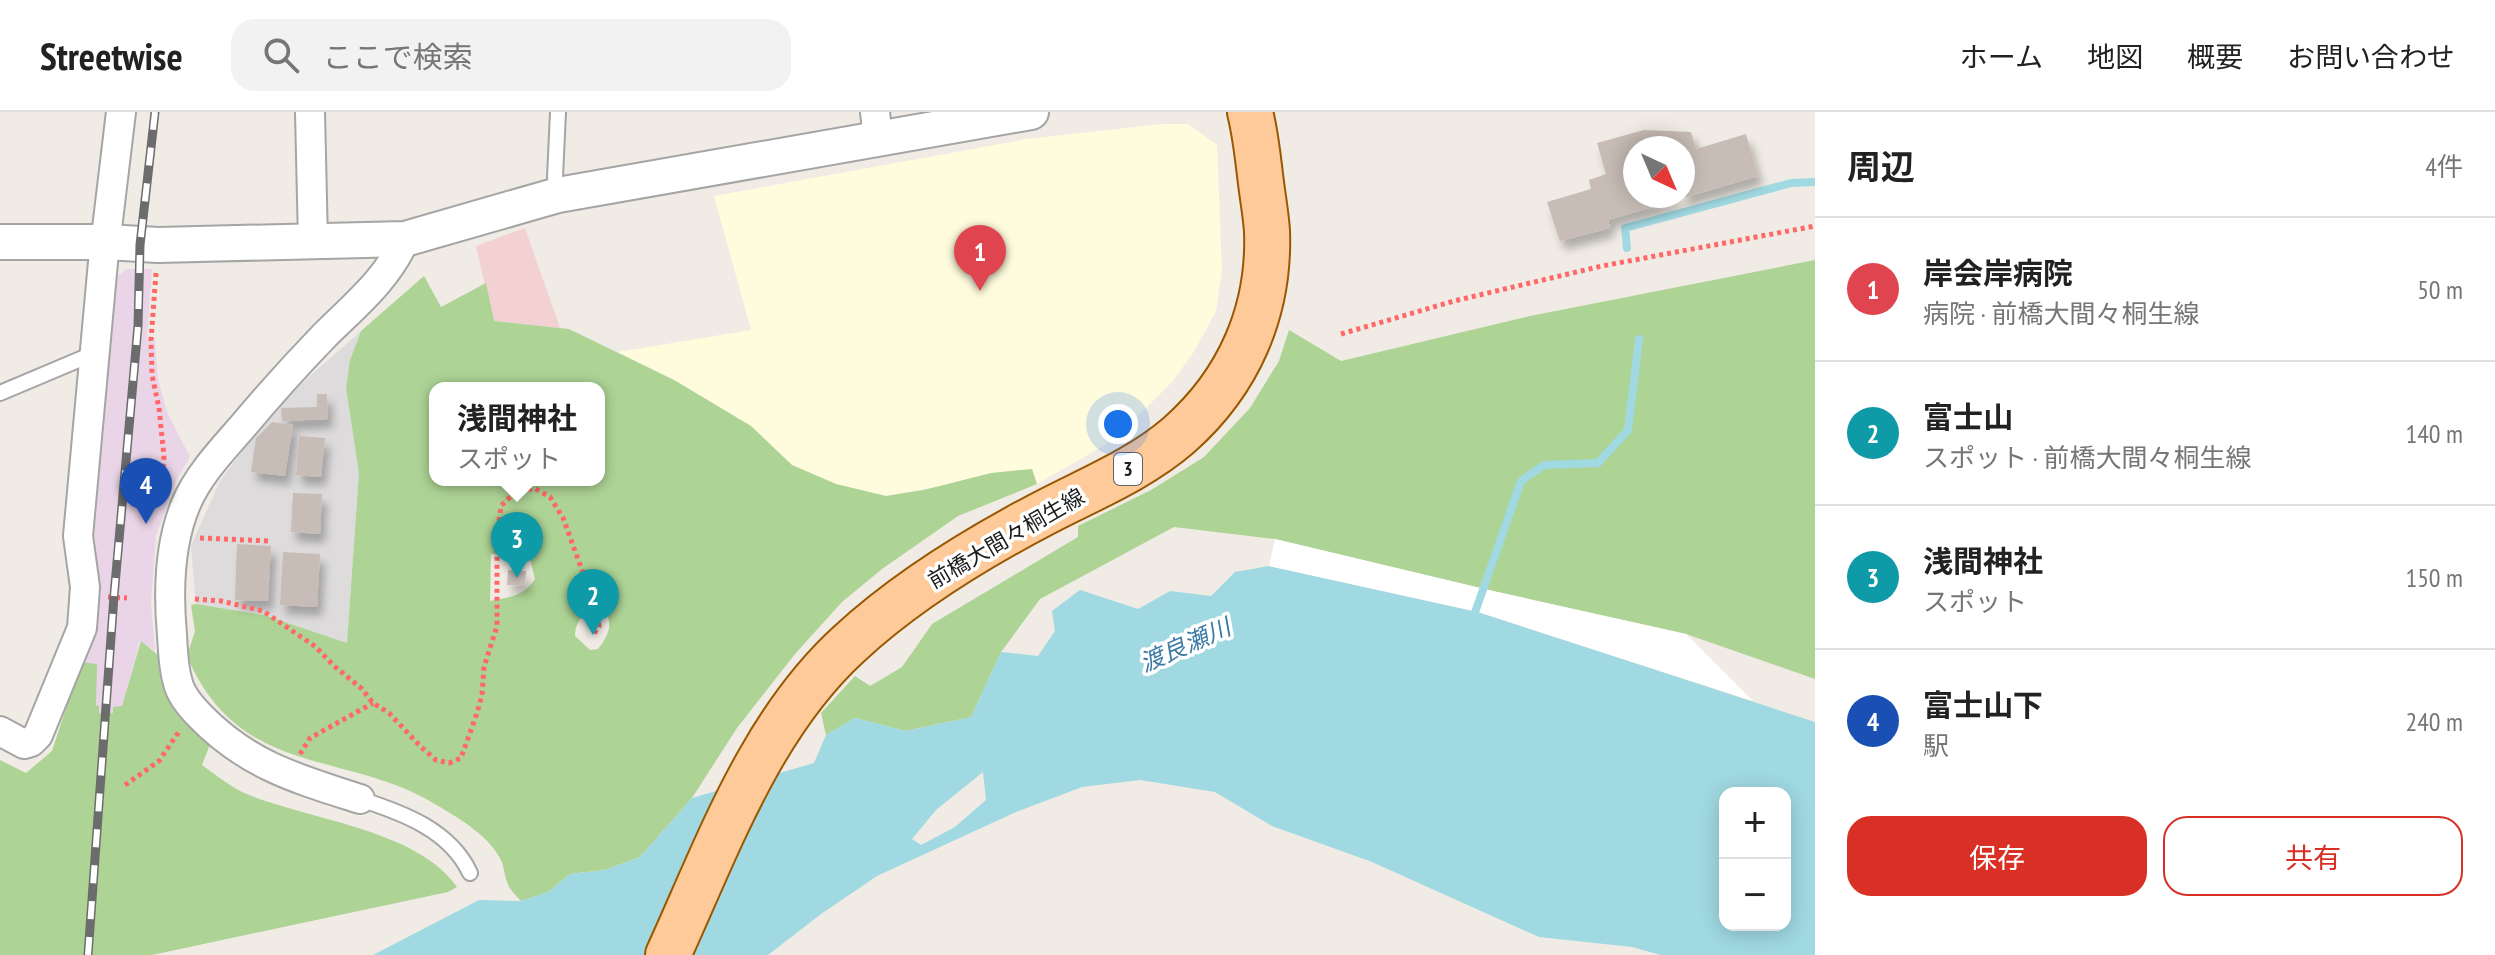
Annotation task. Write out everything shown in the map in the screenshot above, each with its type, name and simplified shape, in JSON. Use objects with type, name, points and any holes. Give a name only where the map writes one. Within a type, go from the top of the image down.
[{"type":"main road","name":"前橋大間々桐生線","points":[[668,955],[748,783],[795,705],[846,646],[891,608],[960,562],[1147,457],[1178,436],[1221,392],[1249,339],[1266,271],[1267,230],[1250,112]]},
{"type":"street","points":[[0,731],[24,744],[38,735],[82,628],[85,587],[78,536],[121,112]]},
{"type":"street","points":[[310,112],[313,242]]},
{"type":"street","points":[[0,242],[158,245],[405,239],[558,195],[877,126],[1031,112]]},
{"type":"street","points":[[360,799],[262,765],[226,741],[192,708],[178,685],[170,610],[176,536],[188,500],[199,480],[302,359],[389,271],[405,239]]},
{"type":"lane","points":[[558,112],[555,177],[558,195]]},
{"type":"lane","points":[[0,393],[95,355]]},
{"type":"lane","points":[[360,799],[389,808],[442,835],[462,857],[470,873]]},
{"type":"path","points":[[1341,334],[1454,301],[1602,266],[1815,226]]},
{"type":"path","points":[[146,518],[148,486],[162,484],[164,456],[152,375],[156,264]]},
{"type":"path","points":[[195,599],[263,611],[316,647],[436,760],[449,763],[461,758],[477,713],[484,667],[497,626],[497,536],[501,506],[514,493],[534,488],[550,497],[563,518],[597,611],[599,626],[593,635]]},
{"type":"path","points":[[194,537],[270,541]]},
{"type":"path","points":[[302,748],[310,738],[373,703]]},
{"type":"path","points":[[125,785],[159,761],[192,708]]},
{"type":"shaded area","points":[[1162,124],[1188,124],[1217,145],[1222,271],[1216,311],[1195,350],[1173,381],[1142,412],[1105,445],[1037,484],[1031,469],[886,496],[836,484],[792,465],[751,426],[674,380],[618,352],[751,330],[714,196],[1027,139]]},
{"type":"shaded area","points":[[525,228],[560,328],[493,321],[476,246]]},
{"type":"shaded area","points":[[127,269],[152,269],[147,340],[155,341],[158,379],[167,412],[190,457],[175,483],[156,536],[151,602],[155,651],[140,641],[122,707],[113,713],[99,713],[82,662],[88,532],[109,282]]},
{"type":"shaded area","points":[[361,331],[350,360],[346,388],[359,473],[347,643],[264,615],[196,604],[191,546],[220,481],[293,391]]},
{"type":"green space","points":[[1815,260],[1815,679],[1686,634],[1275,539],[1174,527],[1040,599],[1001,652],[971,717],[906,731],[855,718],[826,735],[821,713],[855,676],[870,686],[902,667],[932,624],[1078,537],[1078,526],[1151,490],[1204,457],[1250,408],[1279,361],[1289,330],[1341,361],[1530,316]]},
{"type":"green space","points":[[424,276],[441,307],[486,283],[494,321],[569,329],[674,380],[751,426],[792,465],[836,484],[886,496],[991,473],[1032,469],[1037,484],[958,516],[882,569],[842,602],[795,654],[737,728],[692,798],[640,857],[605,870],[570,874],[548,892],[521,901],[508,885],[495,850],[465,823],[405,789],[266,743],[236,724],[209,696],[187,656],[195,631],[191,605],[196,604],[264,615],[347,643],[359,473],[346,388],[350,360],[361,331]],"holes":[[[491,554],[530,559],[535,579],[516,595],[490,601]],[[600,605],[608,616],[609,627],[598,649],[590,650],[575,636],[576,630],[579,620]]]},
{"type":"green space","points":[[141,641],[164,660],[218,724],[202,765],[249,795],[390,839],[417,852],[439,868],[457,887],[448,892],[152,955],[0,955],[0,760],[26,773],[52,751],[81,662],[97,664],[96,705],[99,706],[99,713],[113,713],[113,707],[122,706]]},
{"type":"water","name":"渡良瀬川","points":[[1269,566],[1478,612],[1815,722],[1815,955],[1661,955],[1632,947],[1539,937],[1372,862],[1272,826],[1215,792],[1140,780],[1082,787],[1016,812],[877,876],[768,955],[373,955],[479,900],[521,901],[548,892],[570,874],[605,870],[640,857],[692,798],[814,763],[826,735],[855,718],[906,731],[971,717],[1001,652],[1038,656],[1055,631],[1052,611],[1080,590],[1138,609],[1170,591],[1211,596],[1235,572]],"holes":[[[983,772],[986,800],[955,827],[921,845],[912,839],[936,810]]]},
{"type":"pier","points":[[1275,539],[1686,634],[1753,701],[1478,612],[1269,566]]},
{"type":"pier","points":[[103,708],[110,708],[92,955],[85,955]]},
{"type":"building","points":[[1644,130],[1691,132],[1692,136],[1623,136],[1623,208],[1649,208],[1608,220],[1610,228],[1560,241],[1547,202],[1591,189],[1589,180],[1606,174],[1597,143]]},
{"type":"building","points":[[1746,134],[1758,176],[1695,194],[1695,146],[1696,149]]},
{"type":"building","points":[[317,394],[327,394],[328,419],[282,421],[281,408],[317,407]]},
{"type":"building","points":[[272,422],[293,425],[285,476],[251,472],[256,438]]},
{"type":"building","points":[[299,436],[325,438],[321,477],[296,475]]},
{"type":"building","points":[[293,493],[322,494],[320,534],[291,532]]},
{"type":"building","points":[[237,544],[271,546],[268,601],[235,600]]},
{"type":"building","points":[[283,552],[320,554],[317,607],[280,605]]},
{"type":"building","points":[[508,570],[526,571],[525,586],[507,585]]},
{"type":"waterway","points":[[1627,248],[1625,228],[1791,183],[1815,182]]},
{"type":"waterway","points":[[1472,621],[1521,481],[1544,465],[1598,463],[1628,430],[1639,339]]},
{"type":"railway","points":[[88,955],[114,596],[138,326],[140,245],[155,112]]},
{"type":"place","name":"岸会岸病院","points":[[980,291]]},
{"type":"place","name":"富士山下","points":[[146,524]]},
{"type":"place","name":"浅間神社","points":[[517,578]]},
{"type":"place","name":"富士山","points":[[593,635]]}]
